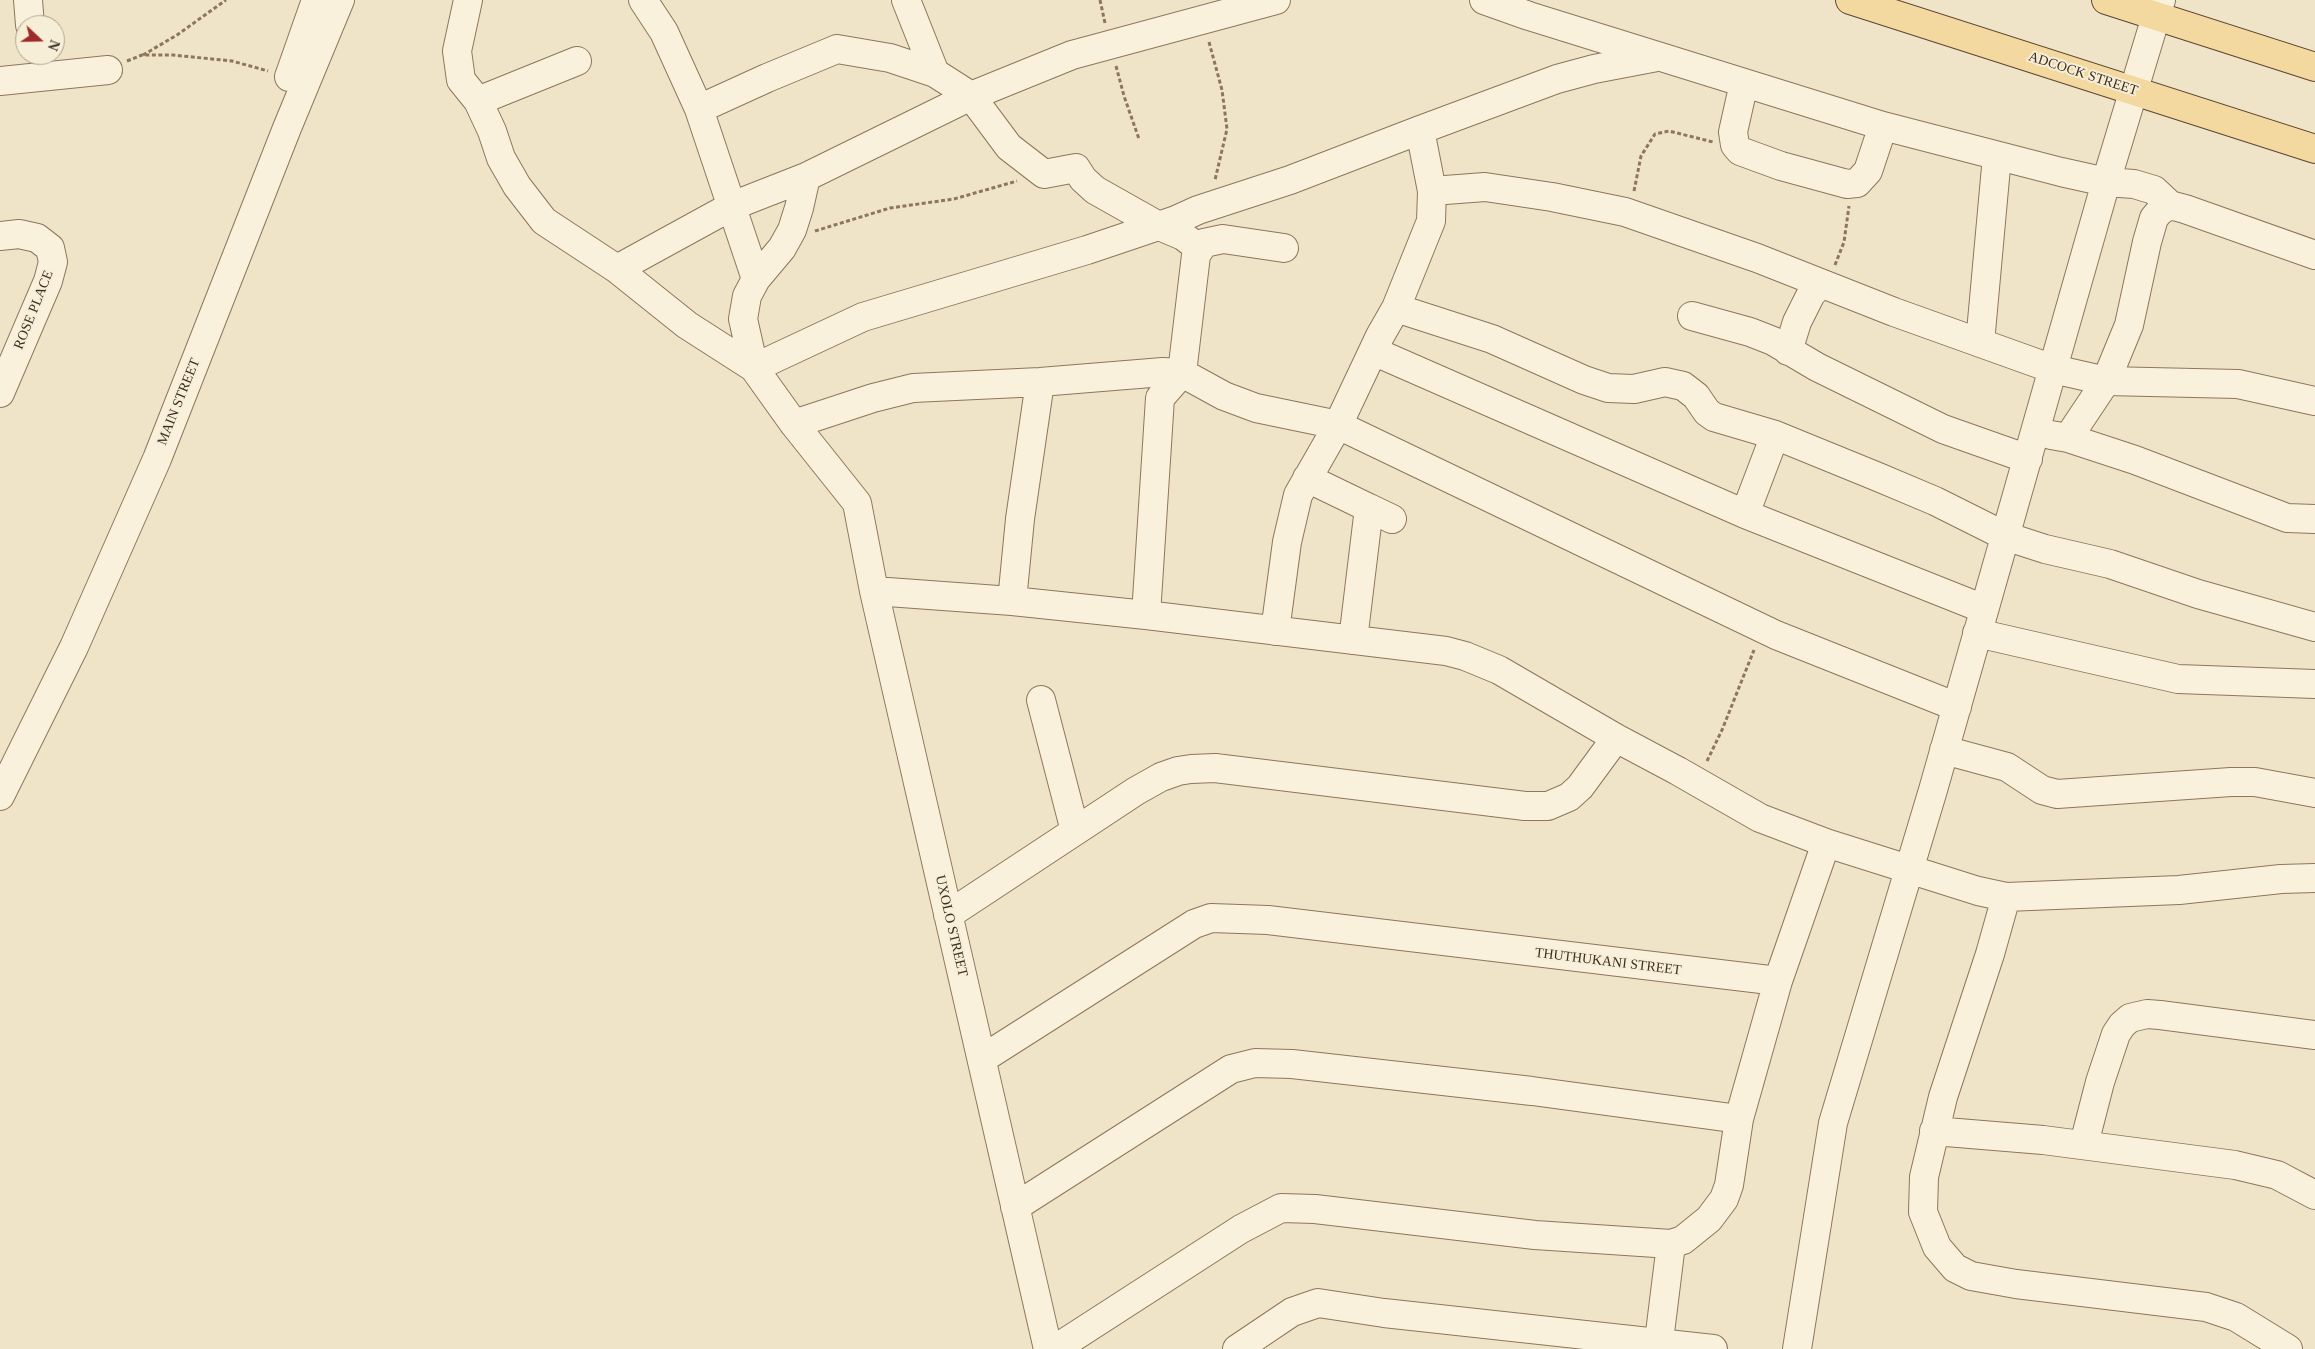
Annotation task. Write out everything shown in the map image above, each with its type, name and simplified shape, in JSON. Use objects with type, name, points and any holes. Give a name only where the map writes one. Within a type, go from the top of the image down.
[{"type":"main road","name":"ADCOCK STREET","points":[[1850,0],[2315,148]]},
{"type":"main road","points":[[2106,0],[2158,8],[2315,67]]},
{"type":"street","points":[[28,0],[29,15]]},
{"type":"street","name":"MAIN STREET","points":[[0,756],[61,643],[145,456],[243,207],[316,0]]},
{"type":"street","name":"MAIN STREET","points":[[0,796],[74,647],[157,459],[340,0]]},
{"type":"street","points":[[468,0],[457,51],[461,80],[478,102],[492,131],[501,158],[516,186],[544,221],[617,270],[687,325],[754,368],[794,424],[872,398],[913,388],[1040,382],[1163,372],[1182,373],[1224,396],[1256,408],[1338,425],[1764,629],[1957,708]]},
{"type":"street","points":[[643,0],[664,32],[699,109],[732,206],[751,287],[743,319],[754,368]]},
{"type":"street","points":[[906,0],[936,73]]},
{"type":"street","points":[[617,270],[732,206],[806,177],[970,96],[1072,55],[1276,0]]},
{"type":"street","points":[[1484,0],[1529,16],[1882,126],[2106,182],[2134,184],[2154,190],[2170,205],[2315,255]]},
{"type":"street","points":[[1797,1349],[1834,1123],[1957,708],[2106,182],[2158,8]]},
{"type":"street","points":[[699,109],[837,49],[890,58],[936,73],[970,96],[1010,146],[1044,174],[1076,168],[1083,179],[1095,190],[1157,225],[1183,236],[1200,249]]},
{"type":"street","points":[[754,368],[863,317],[1087,250],[1207,207],[1290,180],[1558,79],[1594,69],[1657,56]]},
{"type":"street","points":[[478,102],[577,61]]},
{"type":"street","points":[[0,81],[35,66],[108,70]]},
{"type":"street","points":[[1744,83],[1735,120],[1733,141],[1740,151],[1759,159],[1853,184],[1862,180],[1868,171],[1882,126]]},
{"type":"street","points":[[1275,631],[1293,512],[1298,495],[1338,425],[1373,351],[1396,308],[1431,221],[1432,191],[1420,130]]},
{"type":"street","points":[[1980,343],[1997,156]]},
{"type":"street","points":[[705,336],[717,333],[733,318],[751,287],[786,240],[800,208],[806,177]]},
{"type":"street","points":[[1432,191],[1486,188],[1552,198],[1629,213],[1758,258],[1821,284],[2053,369],[2106,381],[2238,384],[2315,401]]},
{"type":"street","points":[[2068,438],[2106,381],[2129,325],[2154,218],[2170,205]]},
{"type":"street","name":"ROSE PLACE","points":[[0,236],[19,234],[38,238],[50,248],[53,262],[48,281],[0,393]]},
{"type":"street","points":[[1146,615],[1160,398],[1168,386],[1182,373],[1196,255],[1204,243],[1223,239],[1284,248]]},
{"type":"street","points":[[1788,351],[1797,322],[1811,294],[1821,284]]},
{"type":"street","points":[[1396,308],[1492,339],[1584,380],[1608,388],[1634,389],[1665,382],[1675,384],[1690,390],[1707,412],[1714,417],[1774,435],[1935,501],[2005,536],[2045,549],[2110,564],[2198,594],[2315,627]]},
{"type":"street","points":[[1692,316],[1750,332],[1773,341],[1817,367],[1943,429],[2028,459]]},
{"type":"street","points":[[1373,351],[1745,514],[1981,621],[2178,679],[2315,684]]},
{"type":"street","points":[[1012,601],[1020,518],[1040,382]]},
{"type":"street","name":"UXOLO STREET","points":[[794,424],[857,503],[874,591],[1048,1349]]},
{"type":"street","points":[[2036,432],[2068,438],[2232,495],[2288,518],[2315,519]]},
{"type":"street","points":[[1745,514],[1774,435]]},
{"type":"street","points":[[1307,478],[1381,514],[1353,640]]},
{"type":"street","points":[[874,591],[1012,601],[1146,615],[1446,651],[1481,662],[1517,680],[1616,738],[1760,818],[1826,843],[1978,891],[2006,897],[2179,890],[2281,879],[2315,878]]},
{"type":"street","points":[[1041,700],[1076,831]]},
{"type":"street","points":[[948,915],[1161,777],[1191,769],[1215,768],[1525,806],[1548,806],[1569,797],[1580,787],[1616,738]]},
{"type":"street","points":[[1944,750],[2007,766],[2042,790],[2056,794],[2231,782],[2255,782],[2315,793]]},
{"type":"street","points":[[1055,1349],[1241,1229],[1281,1208],[1300,1207],[1535,1235],[1671,1244],[1683,1240],[1698,1230],[1714,1214],[1724,1200],[1733,1163],[1739,1119],[1778,981],[1826,843]]},
{"type":"street","points":[[2006,897],[1934,1131],[1924,1176],[1923,1212],[1937,1247],[1955,1268],[1971,1276],[1988,1280],[2206,1307],[2236,1317],[2288,1349]]},
{"type":"street","name":"THUTHUKANI STREET","points":[[982,1059],[1194,924],[1211,918],[1268,920],[1778,981]]},
{"type":"street","points":[[2084,1144],[2100,1082],[2116,1034],[2130,1018],[2147,1014],[2160,1015],[2315,1035]]},
{"type":"street","points":[[1015,1207],[1230,1069],[1255,1063],[1292,1064],[1532,1091],[1739,1119]]},
{"type":"street","points":[[1934,1131],[2084,1144],[2252,1168],[2276,1175],[2315,1195]]},
{"type":"street","points":[[1658,1346],[1671,1244]]},
{"type":"street","points":[[1237,1349],[1292,1312],[1318,1303],[1384,1313],[1658,1346],[1713,1349]]},
{"type":"path","points":[[108,70],[142,55],[177,35],[226,0]]},
{"type":"path","points":[[1100,0],[1124,96],[1139,139]]},
{"type":"path","points":[[1205,18],[1211,56],[1222,90],[1227,129],[1207,207]]},
{"type":"path","points":[[142,55],[173,55],[232,61],[290,77]]},
{"type":"path","points":[[1629,213],[1641,156],[1655,134],[1669,131],[1720,143],[1733,141]]},
{"type":"path","points":[[786,240],[890,208],[954,199],[1044,174]]},
{"type":"path","points":[[1821,284],[1833,270],[1844,242],[1853,184]]},
{"type":"path","points":[[1696,781],[1722,730],[1764,629]]}]
